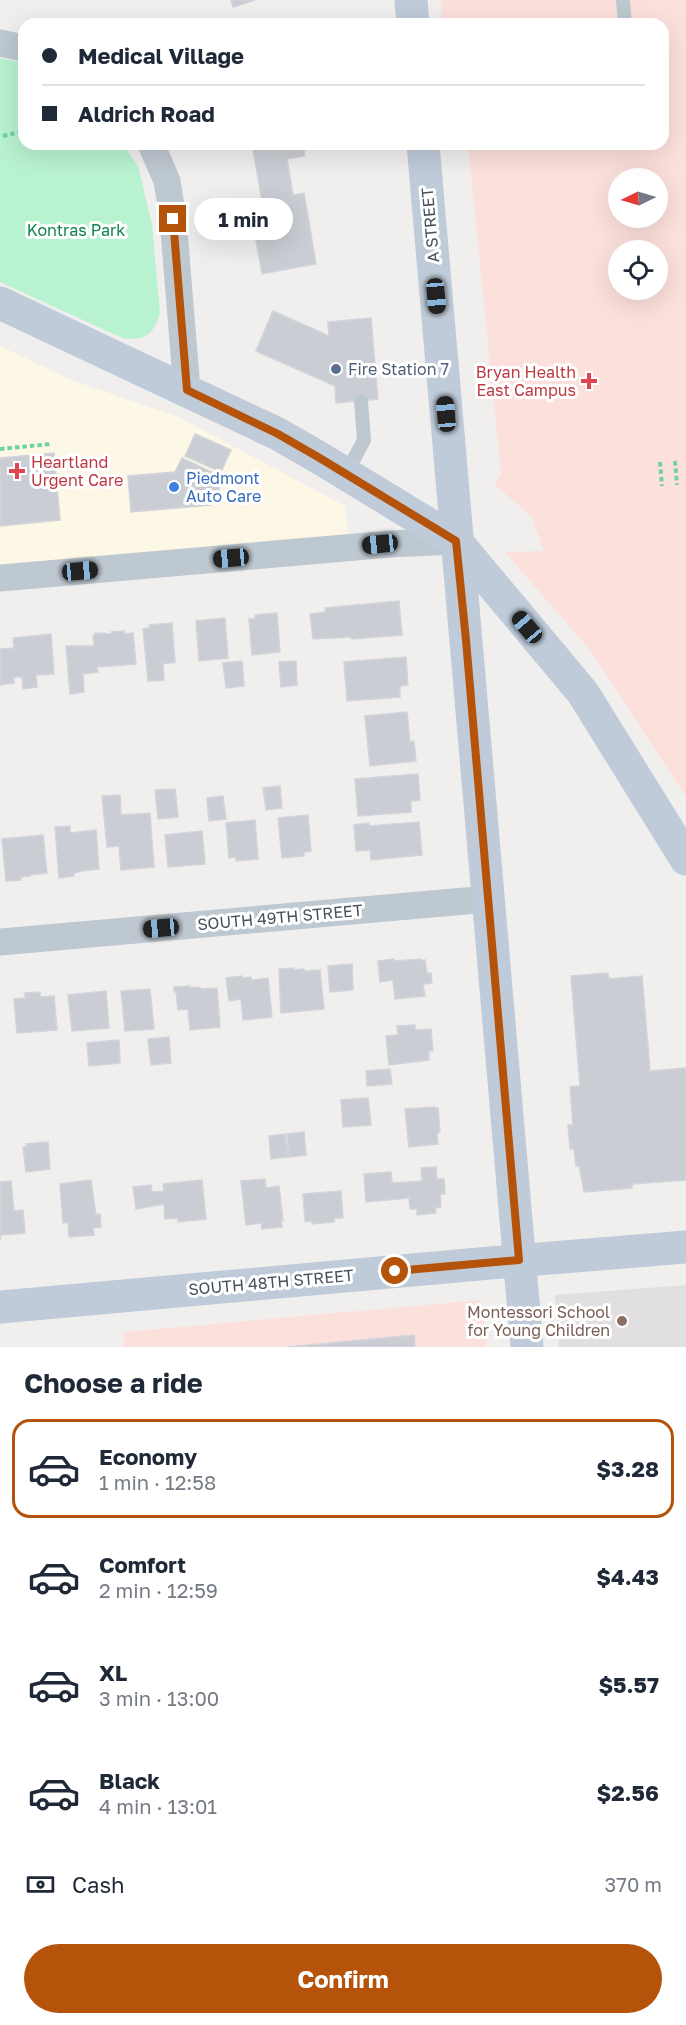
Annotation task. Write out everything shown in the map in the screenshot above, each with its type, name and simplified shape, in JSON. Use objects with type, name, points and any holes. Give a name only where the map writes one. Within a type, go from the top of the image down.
[{"type":"main road","points":[[411,0],[412,18]]},
{"type":"main road","name":"A STREET","points":[[423,150],[527,1347]]},
{"type":"main road","points":[[0,303],[278,434],[456,541],[583,693],[686,859]]},
{"type":"main road","name":"SOUTH 48TH STREET","points":[[0,1307],[686,1247]]},
{"type":"street","points":[[0,43],[18,47]]},
{"type":"street","points":[[154,150],[167,181],[172,209],[187,390]]},
{"type":"street","points":[[0,578],[380,544],[456,541]]},
{"type":"street","name":"SOUTH 49TH STREET","points":[[0,942],[488,899]]},
{"type":"lane","points":[[623,0],[624,18]]},
{"type":"lane","points":[[346,474],[363,440],[361,401]]},
{"type":"path","points":[[3,136],[18,132]]},
{"type":"path","points":[[0,449],[51,444]]},
{"type":"path","points":[[675,461],[677,485]]},
{"type":"path","points":[[660,462],[662,486]]},
{"type":"shaded area","name":"Bryan Health East Campus","points":[[441,0],[686,0],[686,797],[590,650],[505,552],[544,551],[531,516],[495,485],[501,473],[469,150],[669,150],[669,18],[442,18]]},
{"type":"shaded area","points":[[0,346],[71,380],[176,416],[345,506],[349,547],[0,578]]},
{"type":"shaded area","name":"Montessori School for Young Children","points":[[686,1285],[686,1347],[559,1347],[555,1295]]},
{"type":"shaded area","points":[[482,1300],[486,1347],[125,1347],[123,1332]]},
{"type":"green space","name":"Kontras Park","points":[[0,58],[18,62],[18,150],[126,150],[138,166],[152,224],[160,313],[154,327],[147,335],[137,339],[122,338],[0,282]]},
{"type":"building","points":[[231,0],[255,0],[233,7]]},
{"type":"building","points":[[253,150],[304,150],[305,156],[287,159],[293,195],[304,193],[316,264],[262,274],[255,235],[262,234],[256,202],[262,201]]},
{"type":"building","name":"Fire Station 7","points":[[273,311],[329,336],[328,322],[371,318],[378,399],[336,403],[335,386],[256,351]]},
{"type":"building","points":[[195,434],[231,450],[221,472],[185,456]]},
{"type":"building","points":[[54,453],[60,520],[0,526],[0,458]]},
{"type":"building","name":"Piedmont Auto Care","points":[[182,458],[218,475],[220,498],[210,499],[211,505],[131,512],[128,476],[175,472]]},
{"type":"building","points":[[399,601],[402,635],[313,639],[310,614],[326,612],[325,608]]},
{"type":"building","points":[[277,613],[280,652],[252,655],[249,619],[255,619],[255,615]]},
{"type":"building","points":[[225,618],[228,658],[199,661],[196,621]]},
{"type":"building","points":[[172,623],[175,662],[163,664],[164,680],[148,681],[143,629],[150,628],[149,625]]},
{"type":"building","points":[[124,631],[124,634],[133,633],[136,664],[97,667],[98,672],[83,674],[84,692],[70,694],[66,646],[94,646],[93,636],[96,633],[112,634],[111,632]]},
{"type":"building","points":[[51,634],[54,674],[36,675],[37,687],[23,689],[22,677],[14,677],[14,683],[0,685],[0,649],[14,648],[13,638]]},
{"type":"building","points":[[406,657],[408,685],[400,686],[400,697],[347,701],[344,662]]},
{"type":"building","points":[[242,661],[244,686],[226,688],[223,663]]},
{"type":"building","points":[[296,661],[297,685],[281,687],[279,662]]},
{"type":"building","points":[[407,712],[410,742],[414,741],[416,761],[370,766],[365,716]]},
{"type":"building","points":[[418,774],[420,800],[411,801],[411,812],[358,816],[355,779]]},
{"type":"building","points":[[280,786],[282,808],[266,810],[263,788]]},
{"type":"building","points":[[175,789],[178,817],[158,819],[155,790]]},
{"type":"building","points":[[120,795],[121,815],[150,813],[154,867],[121,870],[119,846],[107,847],[102,796]]},
{"type":"building","points":[[223,796],[226,819],[209,821],[207,798]]},
{"type":"building","points":[[308,815],[311,851],[304,852],[304,856],[282,858],[278,818]]},
{"type":"building","points":[[255,820],[258,859],[236,861],[236,857],[229,858],[226,823]]},
{"type":"building","points":[[419,822],[422,855],[371,860],[370,850],[356,851],[354,825]]},
{"type":"building","points":[[70,826],[70,833],[96,830],[99,869],[59,878],[55,827]]},
{"type":"building","points":[[202,831],[205,864],[168,867],[165,835]]},
{"type":"building","points":[[43,835],[47,873],[21,877],[21,880],[6,881],[2,839]]},
{"type":"building","points":[[394,959],[394,961],[425,960],[427,973],[431,973],[432,983],[423,984],[425,996],[395,999],[393,980],[380,982],[378,961]]},
{"type":"building","points":[[352,964],[353,990],[330,992],[328,966]]},
{"type":"building","points":[[294,968],[294,970],[304,969],[304,971],[320,970],[324,1009],[281,1013],[279,969]]},
{"type":"building","points":[[608,973],[609,979],[642,976],[650,1071],[686,1068],[686,1180],[632,1184],[632,1188],[584,1192],[579,1165],[576,1166],[574,1149],[570,1149],[568,1125],[573,1125],[570,1087],[580,1086],[571,976]]},
{"type":"building","points":[[242,976],[242,978],[251,977],[251,980],[268,978],[272,1017],[243,1020],[241,999],[229,1001],[226,978]]},
{"type":"building","points":[[190,986],[190,988],[200,987],[200,989],[217,988],[220,1027],[190,1030],[188,1009],[178,1010],[174,987]]},
{"type":"building","points":[[150,989],[154,1029],[125,1031],[121,991]]},
{"type":"building","points":[[106,991],[109,1028],[72,1031],[68,995]]},
{"type":"building","points":[[40,992],[40,997],[54,996],[57,1030],[17,1033],[14,999],[25,998],[25,993]]},
{"type":"building","points":[[415,1025],[415,1030],[431,1029],[433,1051],[429,1051],[429,1060],[389,1065],[386,1036],[398,1035],[397,1026]]},
{"type":"building","points":[[169,1037],[171,1063],[151,1065],[148,1039]]},
{"type":"building","points":[[119,1040],[120,1063],[89,1066],[87,1043]]},
{"type":"building","points":[[390,1069],[392,1084],[367,1086],[366,1071]]},
{"type":"building","points":[[368,1098],[371,1125],[343,1127],[341,1100]]},
{"type":"building","points":[[438,1108],[440,1132],[437,1133],[438,1144],[409,1147],[405,1109]]},
{"type":"building","points":[[304,1132],[306,1155],[289,1157],[287,1134]]},
{"type":"building","points":[[285,1134],[288,1157],[271,1159],[269,1136]]},
{"type":"building","points":[[48,1142],[50,1169],[26,1172],[23,1147],[27,1147],[26,1144]]},
{"type":"building","points":[[436,1167],[437,1179],[444,1179],[445,1194],[440,1194],[441,1207],[435,1208],[436,1213],[417,1215],[417,1209],[410,1209],[409,1198],[366,1202],[364,1174],[391,1172],[392,1183],[422,1181],[421,1168]]},
{"type":"building","points":[[265,1179],[266,1188],[279,1186],[282,1227],[262,1229],[261,1223],[246,1225],[241,1181]]},
{"type":"building","points":[[91,1180],[96,1215],[100,1214],[101,1227],[93,1228],[94,1235],[69,1237],[68,1222],[63,1223],[60,1184]]},
{"type":"building","points":[[202,1180],[206,1219],[178,1222],[178,1218],[165,1219],[164,1204],[136,1209],[133,1187],[151,1185],[152,1192],[164,1191],[163,1184]]},
{"type":"building","points":[[11,1181],[14,1211],[23,1210],[25,1233],[1,1235],[0,1240],[0,1182]]},
{"type":"building","points":[[341,1191],[343,1218],[334,1218],[334,1222],[312,1224],[313,1221],[305,1222],[303,1194]]},
{"type":"building","points":[[414,1335],[415,1347],[288,1347]]},
{"type":"place","name":"Fire Station 7","points":[[336,369]]},
{"type":"place","name":"Bryan Health East Campus","points":[[589,381]]},
{"type":"place","name":"Heartland Urgent Care","points":[[17,471]]},
{"type":"place","name":"Piedmont Auto Care","points":[[174,487]]},
{"type":"place","name":"Montessori School for Young Children","points":[[622,1321]]},
{"type":"route","points":[[173,219],[187,390],[278,434],[456,541],[463,599],[519,1260],[395,1271]]}]
